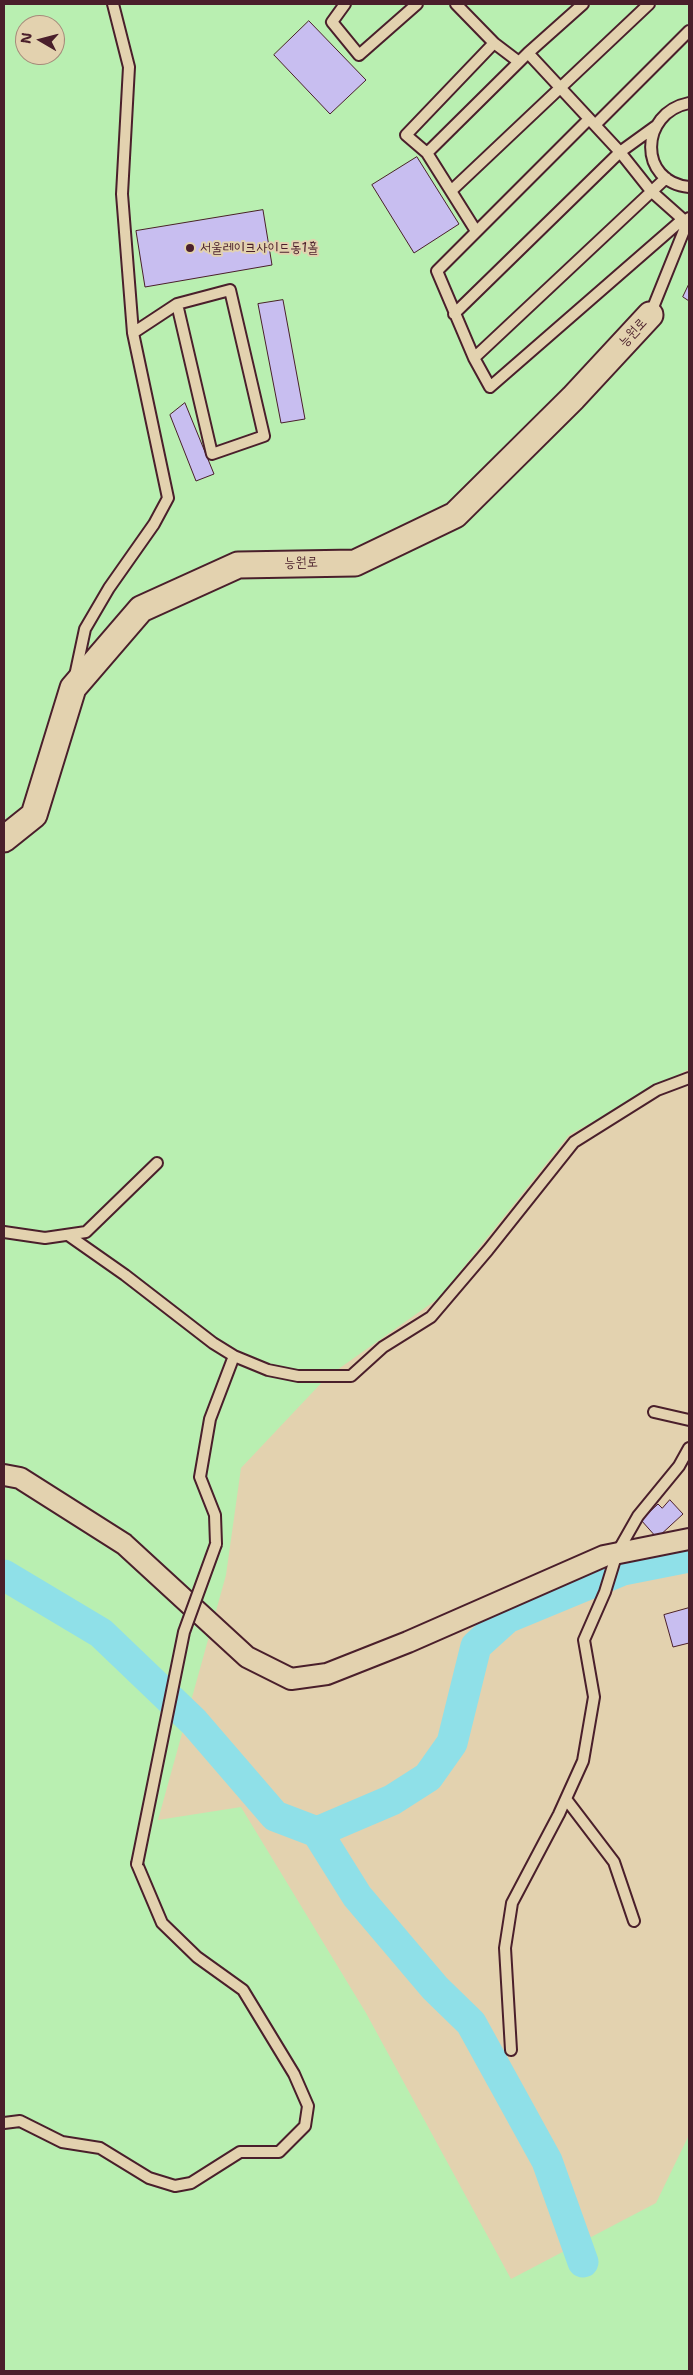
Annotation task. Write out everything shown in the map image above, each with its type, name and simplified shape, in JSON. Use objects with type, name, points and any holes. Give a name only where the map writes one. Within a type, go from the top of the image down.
[{"type":"street","name":"능원로","points":[[4,839],[34,815],[73,688],[141,609],[238,565],[355,562],[455,515],[573,398],[650,315]]},
{"type":"street","points":[[4,1475],[20,1478],[124,1544],[246,1657],[291,1679],[327,1674],[408,1642],[604,1556],[689,1539]]},
{"type":"lane","points":[[73,688],[85,629],[109,588],[154,524],[168,498],[134,333],[122,194],[129,68],[114,4]]},
{"type":"lane","points":[[345,4],[332,22],[359,55],[417,4]]},
{"type":"lane","points":[[456,4],[494,43],[518,62]]},
{"type":"lane","points":[[427,153],[518,62],[583,4]]},
{"type":"lane","points":[[452,190],[649,4]]},
{"type":"lane","points":[[686,220],[490,387],[474,358],[437,271],[689,30]]},
{"type":"lane","points":[[476,232],[452,190],[427,153],[406,135],[494,43]]},
{"type":"lane","points":[[528,53],[620,152],[651,191],[686,220]]},
{"type":"lane","points":[[689,95],[678,105],[666,112],[656,126],[650,148],[654,162],[666,178],[673,183],[689,187]]},
{"type":"lane","points":[[678,105],[689,103]]},
{"type":"lane","points":[[454,314],[620,152],[656,126]]},
{"type":"lane","points":[[474,358],[666,178]]},
{"type":"lane","points":[[650,315],[686,220]]},
{"type":"lane","points":[[134,333],[177,304],[230,290],[264,436],[212,454],[177,304]]},
{"type":"lane","points":[[68,1234],[213,1343],[234,1356],[268,1370],[298,1376],[351,1376],[384,1347],[431,1317],[488,1250],[574,1142],[657,1090],[689,1078]]},
{"type":"lane","points":[[4,1232],[45,1238],[86,1232],[157,1163]]},
{"type":"lane","points":[[4,2124],[20,2121],[62,2142],[100,2148],[149,2178],[175,2186],[191,2183],[240,2152],[279,2152],[305,2126],[308,2106],[294,2074],[272,2035],[243,1990],[197,1957],[162,1923],[137,1864],[184,1632],[216,1544],[215,1515],[200,1477],[210,1419],[234,1356]]},
{"type":"lane","points":[[654,1412],[689,1420]]},
{"type":"lane","points":[[511,2050],[505,1948],[512,1904],[566,1799],[583,1761],[594,1697],[584,1640],[605,1592],[617,1553],[638,1516],[679,1466],[689,1448]]},
{"type":"lane","points":[[566,1799],[614,1862],[634,1921]]},
{"type":"green space","points":[[4,4],[689,4],[689,1069],[569,1135],[439,1298],[327,1377],[241,1468],[226,1575],[158,1820],[241,1807],[366,2013],[511,2279],[656,2203],[689,2135],[689,2371],[4,2371]]},
{"type":"building","points":[[309,21],[366,80],[330,114],[274,55]]},
{"type":"building","points":[[417,157],[459,224],[414,253],[372,185]]},
{"type":"building","points":[[263,210],[272,265],[145,287],[136,231]]},
{"type":"building","points":[[689,284],[689,301],[683,297]]},
{"type":"building","points":[[283,300],[305,419],[281,423],[258,304]]},
{"type":"building","points":[[185,403],[214,474],[196,481],[170,415]]},
{"type":"building","points":[[670,1500],[683,1514],[657,1538],[641,1520],[658,1504],[662,1508]]},
{"type":"building","points":[[689,1608],[689,1643],[673,1647],[664,1615]]},
{"type":"waterway","points":[[317,1832],[392,1800],[428,1777],[452,1743],[476,1646],[507,1618],[623,1570],[689,1557]]},
{"type":"waterway","points":[[4,1575],[101,1633],[194,1722],[275,1816],[317,1832],[357,1896],[435,1988],[471,2023],[547,2161],[583,2262]]},
{"type":"place","name":"서울레이크사이드동1홀","points":[[190,248]]}]
